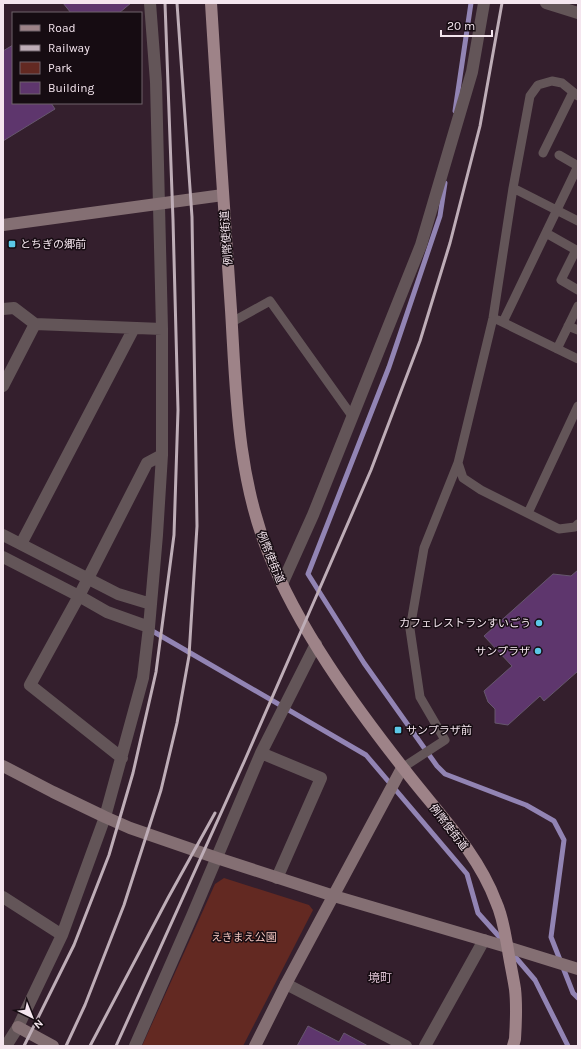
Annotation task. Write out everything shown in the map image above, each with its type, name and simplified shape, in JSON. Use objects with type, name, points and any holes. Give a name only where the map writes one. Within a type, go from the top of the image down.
[{"type":"main road","name":"例幣使街道","points":[[211,3],[237,404],[246,477],[256,520],[282,584],[294,608],[316,644],[352,700],[402,768],[471,855],[496,901],[504,924],[515,989],[516,1039],[513,1046]]},
{"type":"street","points":[[6,1046],[18,1027],[62,935],[104,817],[122,758],[143,678],[152,604],[162,455],[162,329],[156,82],[150,3]]},
{"type":"street","points":[[282,584],[313,515],[421,245],[472,72],[484,3]]},
{"type":"street","points":[[546,3],[578,14]]},
{"type":"street","points":[[3,225],[223,195]]},
{"type":"street","points":[[3,309],[14,308],[35,324],[162,329]]},
{"type":"street","points":[[3,386],[35,324]]},
{"type":"street","points":[[21,544],[134,328]]},
{"type":"street","points":[[122,758],[30,685],[89,578],[147,463],[162,455]]},
{"type":"street","points":[[3,535],[118,594],[152,604]]},
{"type":"street","points":[[3,557],[107,612],[149,627]]},
{"type":"street","points":[[135,1046],[261,753],[316,644]]},
{"type":"street","points":[[261,753],[321,778],[277,878]]},
{"type":"street","points":[[3,766],[104,817],[130,828],[334,896],[578,969]]},
{"type":"street","points":[[255,1046],[286,984],[402,768]]},
{"type":"street","points":[[4,901],[62,935]]},
{"type":"street","points":[[425,1046],[484,940]]},
{"type":"street","points":[[286,984],[406,1046]]},
{"type":"street","points":[[18,1027],[53,1046]]},
{"type":"lane","points":[[402,768],[445,740],[420,697],[410,629],[424,548],[458,463],[493,318],[513,188],[530,96],[538,85],[552,81],[562,83],[576,94],[543,153]]},
{"type":"lane","points":[[503,322],[578,166],[559,155]]},
{"type":"lane","points":[[513,188],[578,221]]},
{"type":"lane","points":[[546,234],[576,250],[561,280],[578,290]]},
{"type":"lane","points":[[232,322],[270,301],[352,416]]},
{"type":"lane","points":[[557,349],[578,306]]},
{"type":"lane","points":[[493,318],[578,359]]},
{"type":"lane","points":[[568,326],[578,330]]},
{"type":"lane","points":[[528,513],[578,406]]},
{"type":"lane","points":[[458,463],[463,478],[481,490],[559,529],[575,527],[578,524]]},
{"type":"green space","name":"えきまえ公園","points":[[224,878],[309,905],[313,910],[243,1046],[142,1046],[215,884]]},
{"type":"building","points":[[63,3],[131,3],[120,12],[70,12]]},
{"type":"building","points":[[12,46],[12,104],[52,104],[55,109],[3,141],[3,51]]},
{"type":"building","name":"サンプラザ","points":[[578,570],[578,671],[544,701],[540,696],[508,725],[495,723],[495,709],[488,702],[484,691],[512,666],[484,636],[553,574],[571,576]]},
{"type":"building","points":[[308,1026],[339,1042],[344,1033],[368,1046],[297,1046]]},
{"type":"waterway","points":[[455,111],[471,3]]},
{"type":"waterway","points":[[445,183],[440,216],[389,367],[308,574],[364,663],[437,766],[445,774],[526,805],[554,821],[564,840],[551,937],[573,993],[578,998]]},
{"type":"waterway","points":[[149,629],[366,755],[467,874],[478,913],[504,942]]},
{"type":"waterway","points":[[511,952],[535,980],[568,1046]]},
{"type":"railway","points":[[24,1046],[74,945],[109,855],[133,773],[156,672],[174,535],[178,410],[165,3]]},
{"type":"railway","points":[[66,1046],[85,1005],[124,905],[161,790],[177,723],[189,656],[197,526],[192,217],[177,3]]},
{"type":"railway","points":[[116,1046],[244,762],[371,470],[420,341],[450,243],[480,126],[502,3]]},
{"type":"railway","points":[[90,1046],[168,898],[215,813]]},
{"type":"place","name":"とちぎの郷前","points":[[12,244]]},
{"type":"place","name":"カフェレストランすいごう","points":[[539,623]]},
{"type":"place","name":"サンプラザ","points":[[538,651]]},
{"type":"place","name":"サンプラザ前","points":[[398,730]]},
{"type":"district","name":"境町","points":[[380,978]]}]
